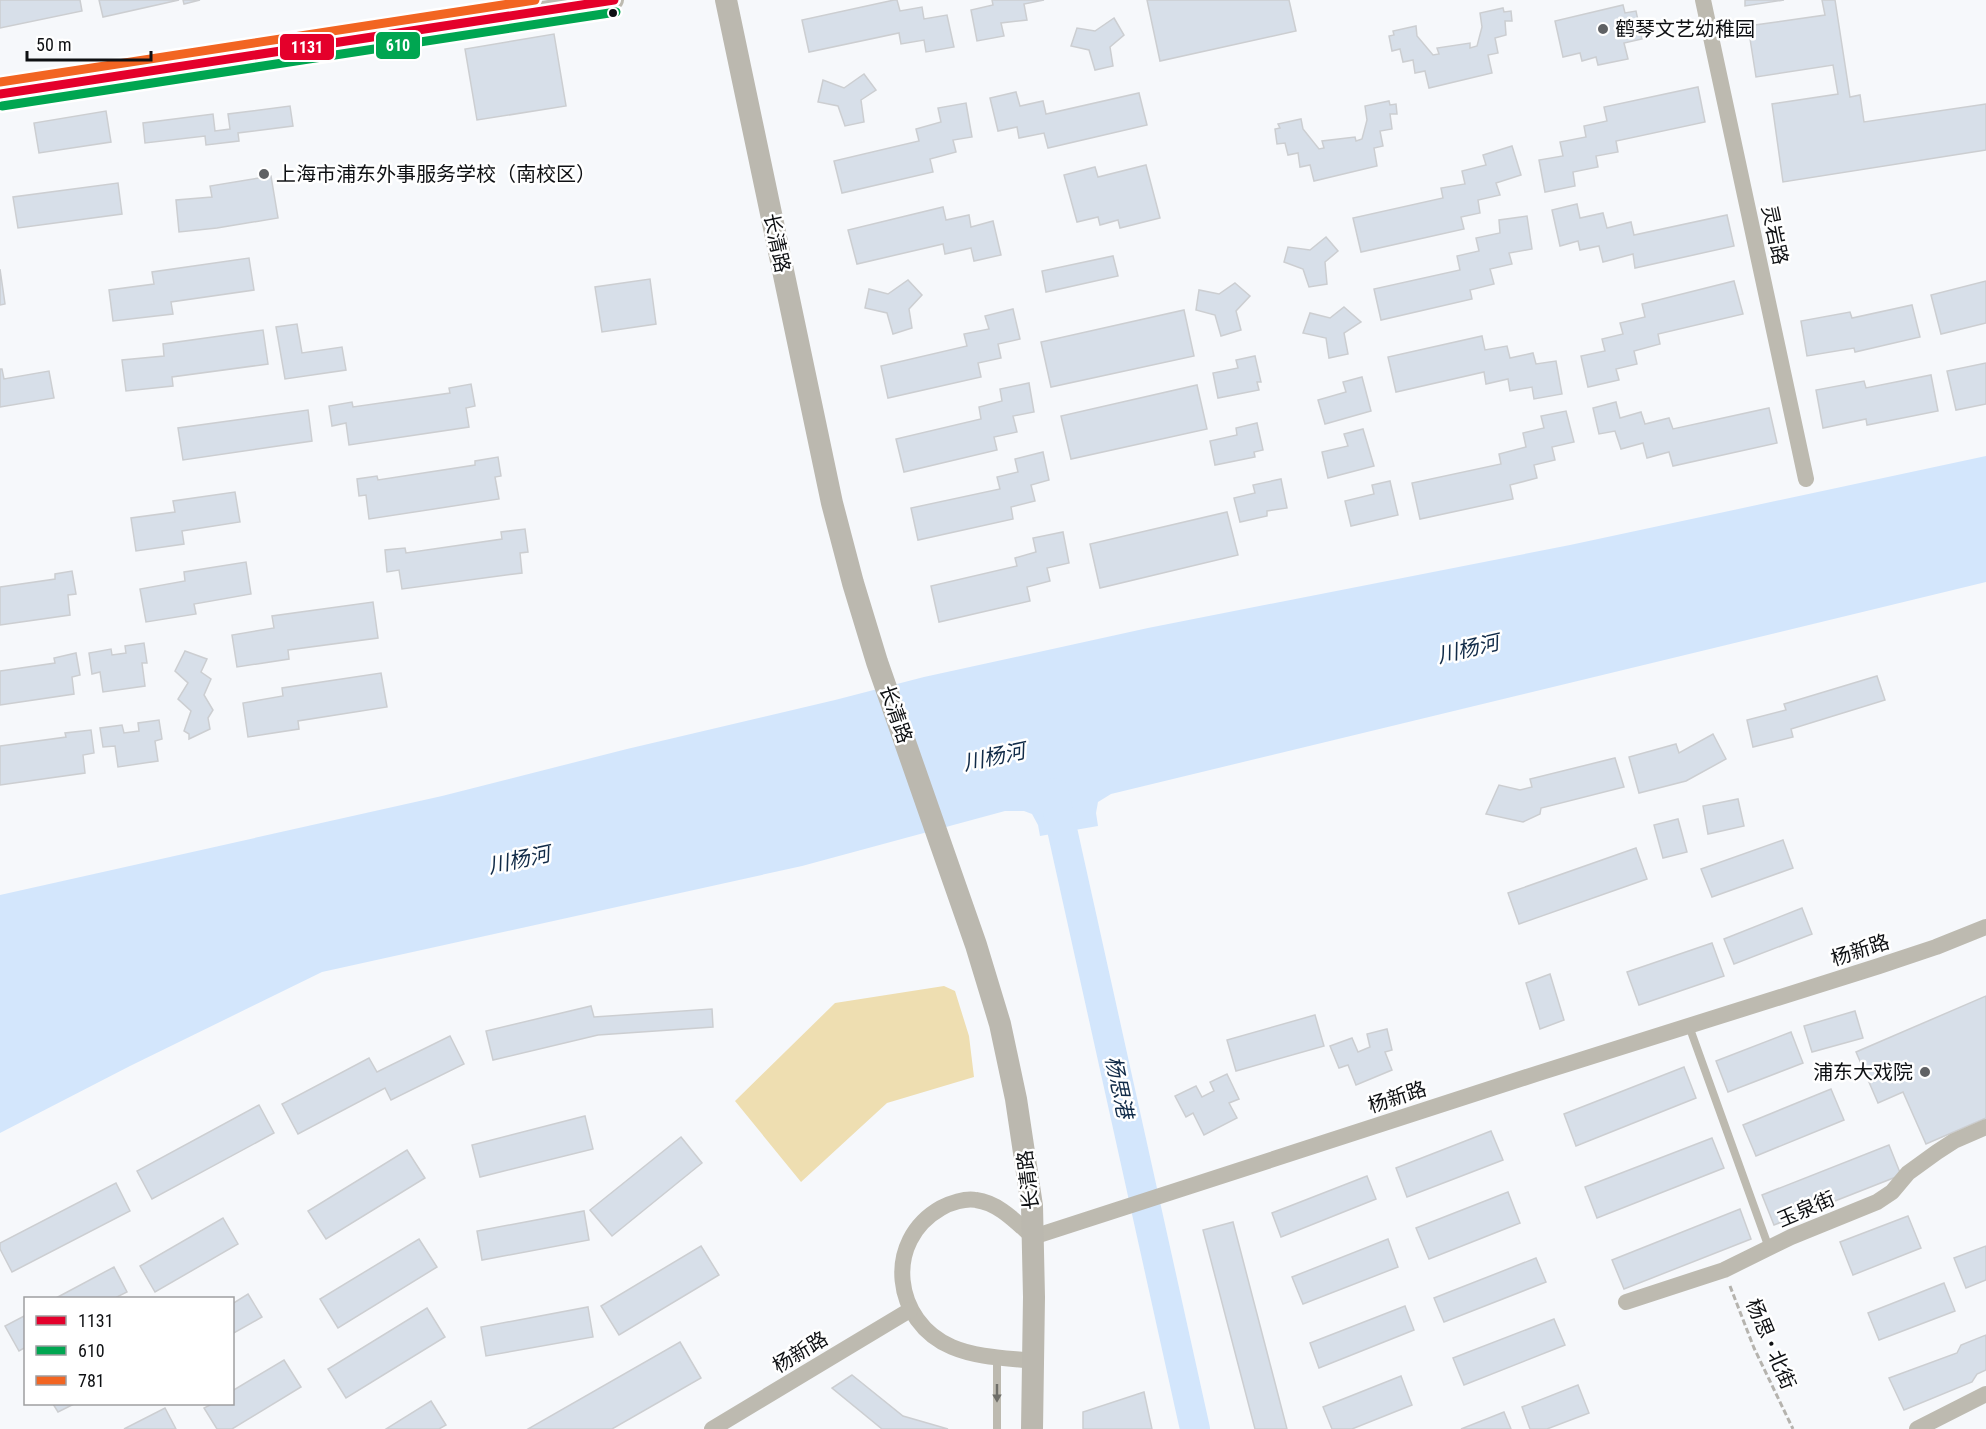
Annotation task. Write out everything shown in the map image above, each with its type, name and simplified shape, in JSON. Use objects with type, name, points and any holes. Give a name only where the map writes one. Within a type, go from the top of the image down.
[{"type":"main road","name":"长清路","points":[[726,0],[832,503],[853,583],[877,662],[976,945],[1000,1024],[1027,1163],[1033,1237],[1032,1429]]},
{"type":"street","points":[[0,94],[614,0]]},
{"type":"street","name":"灵岩路","points":[[1703,0],[1806,479]]},
{"type":"street","name":"杨新路","points":[[1033,1237],[1879,966],[1986,927]]},
{"type":"street","name":"玉泉街","points":[[1626,1302],[1724,1270],[1791,1237],[1885,1198],[1908,1173],[1936,1152],[1986,1127]]},
{"type":"street","points":[[1033,1237],[997,1207],[974,1200],[950,1203],[929,1215],[913,1232],[903,1258],[902,1286],[910,1310],[930,1333],[952,1347],[983,1356],[1034,1361]]},
{"type":"street","name":"杨新路","points":[[712,1429],[910,1310]]},
{"type":"street","points":[[1917,1429],[1986,1394]]},
{"type":"lane","points":[[1689,1026],[1769,1249]]},
{"type":"lane","points":[[997,1357],[997,1429]]},
{"type":"path","name":"杨思 • 北街","points":[[1724,1270],[1754,1348],[1792,1429]]},
{"type":"shaded area","points":[[944,986],[955,991],[969,1036],[974,1077],[887,1103],[801,1182],[735,1101],[835,1003]]},
{"type":"water","name":"川杨河","points":[[1986,456],[1986,582],[1111,794],[1098,802],[1096,813],[1098,826],[1040,836],[1038,825],[1032,814],[1024,811],[1005,811],[802,866],[322,972],[0,1133],[0,895],[442,796],[924,677],[1148,628],[1570,545]]},
{"type":"building","points":[[0,0],[80,0],[82,11],[0,28]]},
{"type":"building","points":[[99,0],[179,0],[103,17]]},
{"type":"building","points":[[183,0],[200,0],[184,4]]},
{"type":"building","points":[[897,0],[900,11],[922,7],[924,19],[947,15],[954,47],[926,52],[924,40],[901,44],[899,33],[809,52],[802,20]]},
{"type":"building","points":[[992,0],[1044,0],[1024,4],[1027,20],[1001,23],[1004,36],[977,41],[971,10],[993,5]]},
{"type":"building","points":[[1147,0],[1289,0],[1296,31],[1160,61]]},
{"type":"building","points":[[1745,0],[1784,0],[1745,6]]},
{"type":"building","points":[[1822,0],[1835,0],[1850,97],[1860,95],[1864,122],[1986,104],[1986,150],[1783,182],[1772,104],[1838,94],[1833,65],[1756,77],[1748,26],[1825,15]]},
{"type":"building","points":[[1623,5],[1625,13],[1636,11],[1642,39],[1624,43],[1628,59],[1598,65],[1596,57],[1582,61],[1580,53],[1563,57],[1555,21]]},
{"type":"building","points":[[1503,8],[1504,12],[1511,11],[1512,21],[1505,21],[1506,35],[1495,38],[1498,53],[1488,55],[1492,73],[1429,88],[1425,71],[1415,73],[1413,60],[1403,62],[1400,49],[1392,51],[1389,36],[1394,35],[1393,31],[1416,26],[1417,36],[1433,55],[1439,54],[1437,48],[1470,43],[1470,48],[1477,46],[1482,27],[1480,13]]},
{"type":"building","points":[[1114,18],[1124,35],[1110,47],[1113,66],[1095,70],[1089,50],[1071,46],[1077,28],[1095,31]]},
{"type":"building","points":[[554,34],[566,106],[477,120],[465,49]]},
{"type":"building","points":[[864,74],[876,90],[861,100],[864,122],[845,126],[838,106],[818,102],[823,80],[844,88]]},
{"type":"building","points":[[1698,87],[1705,122],[1616,141],[1618,152],[1596,156],[1598,167],[1573,172],[1575,186],[1545,192],[1539,160],[1563,156],[1560,142],[1586,137],[1584,126],[1607,121],[1604,107]]},
{"type":"building","points":[[1016,92],[1020,106],[1043,101],[1046,114],[1139,93],[1147,125],[1048,148],[1044,133],[1019,138],[1017,127],[998,131],[990,98]]},
{"type":"building","points":[[1389,101],[1390,105],[1396,104],[1397,114],[1390,114],[1392,129],[1380,131],[1383,146],[1374,148],[1377,166],[1314,181],[1310,165],[1300,167],[1298,153],[1288,155],[1285,143],[1277,144],[1275,129],[1280,128],[1278,124],[1301,119],[1303,129],[1319,149],[1324,148],[1322,141],[1355,137],[1356,141],[1362,139],[1367,120],[1365,106]]},
{"type":"building","points":[[966,103],[972,137],[953,140],[956,152],[930,159],[933,172],[842,193],[834,161],[919,141],[916,129],[941,122],[938,108]]},
{"type":"building","points":[[290,106],[293,126],[238,133],[239,141],[206,145],[205,136],[145,143],[143,123],[213,114],[215,131],[230,129],[228,114]]},
{"type":"building","points":[[106,111],[111,142],[39,153],[34,123]]},
{"type":"building","points":[[1512,146],[1521,175],[1496,183],[1500,195],[1478,200],[1480,213],[1461,217],[1464,229],[1361,252],[1353,218],[1443,198],[1441,188],[1465,184],[1462,171],[1486,165],[1483,155]]},
{"type":"building","points":[[1146,165],[1160,218],[1120,228],[1118,220],[1100,225],[1098,217],[1077,222],[1064,175],[1095,167],[1098,177]]},
{"type":"building","points":[[271,176],[278,218],[179,232],[176,200],[212,197],[210,186]]},
{"type":"building","points":[[118,183],[122,214],[18,228],[13,197]]},
{"type":"building","points":[[1577,204],[1580,218],[1603,213],[1607,228],[1631,222],[1634,235],[1727,215],[1734,246],[1635,268],[1633,254],[1603,262],[1599,246],[1580,250],[1578,241],[1560,246],[1552,210]]},
{"type":"building","points":[[943,207],[946,220],[969,215],[971,227],[993,221],[1001,255],[974,261],[971,248],[945,254],[943,244],[857,264],[848,230]]},
{"type":"building","points":[[1527,216],[1532,249],[1509,253],[1512,264],[1490,269],[1494,284],[1470,290],[1472,299],[1381,320],[1374,289],[1460,270],[1457,256],[1479,251],[1476,238],[1500,233],[1499,220]]},
{"type":"building","points":[[1326,237],[1338,251],[1325,262],[1327,284],[1309,287],[1303,269],[1284,262],[1288,247],[1310,250]]},
{"type":"building","points":[[1113,256],[1118,276],[1046,292],[1042,271]]},
{"type":"building","points":[[249,258],[254,290],[171,302],[173,314],[113,321],[109,290],[154,284],[152,272]]},
{"type":"building","points":[[0,269],[5,304],[0,305]]},
{"type":"building","points":[[650,279],[656,324],[602,332],[595,287]]},
{"type":"building","points":[[908,280],[922,295],[909,309],[912,328],[893,334],[887,313],[865,308],[869,289],[888,294]]},
{"type":"building","points":[[1734,281],[1743,314],[1658,334],[1660,344],[1634,351],[1637,364],[1616,369],[1619,380],[1588,387],[1581,356],[1605,351],[1602,339],[1623,334],[1620,323],[1645,317],[1642,304]]},
{"type":"building","points":[[1986,281],[1986,323],[1941,334],[1931,295]]},
{"type":"building","points":[[1235,283],[1250,296],[1236,311],[1241,330],[1221,336],[1215,315],[1196,310],[1199,290],[1219,294]]},
{"type":"building","points":[[1912,305],[1920,337],[1855,352],[1854,348],[1807,356],[1801,321],[1850,312],[1852,318]]},
{"type":"building","points":[[1344,307],[1361,322],[1344,333],[1348,354],[1329,358],[1326,338],[1303,333],[1310,313],[1330,318]]},
{"type":"building","points":[[1013,309],[1020,339],[998,344],[1001,358],[978,363],[981,377],[888,398],[881,366],[967,346],[964,334],[989,329],[985,316]]},
{"type":"building","points":[[1184,310],[1194,356],[1051,387],[1041,342]]},
{"type":"building","points":[[297,324],[302,353],[342,347],[346,370],[285,379],[276,327]]},
{"type":"building","points":[[263,330],[268,364],[172,377],[173,386],[126,391],[122,360],[164,356],[163,344]]},
{"type":"building","points":[[1482,336],[1485,350],[1507,346],[1510,358],[1533,353],[1536,364],[1556,361],[1562,394],[1534,399],[1532,387],[1510,391],[1508,379],[1486,384],[1484,372],[1396,392],[1388,357]]},
{"type":"building","points":[[1255,356],[1261,382],[1257,382],[1259,390],[1218,398],[1213,373],[1238,368],[1236,360]]},
{"type":"building","points":[[1986,363],[1986,404],[1956,410],[1947,371]]},
{"type":"building","points":[[0,369],[2,369],[4,379],[49,371],[54,398],[0,407]]},
{"type":"building","points":[[1931,375],[1938,411],[1867,425],[1866,419],[1823,428],[1816,390],[1864,381],[1866,388]]},
{"type":"building","points":[[1362,377],[1371,411],[1325,424],[1318,400],[1346,392],[1343,382]]},
{"type":"building","points":[[1029,383],[1034,412],[1013,416],[1017,432],[994,437],[997,450],[904,472],[896,439],[981,419],[979,407],[1002,401],[1000,389]]},
{"type":"building","points":[[471,384],[475,406],[466,408],[469,427],[349,445],[346,423],[332,426],[329,406],[352,402],[353,407],[450,393],[449,388]]},
{"type":"building","points":[[1197,385],[1207,429],[1071,459],[1061,416]]},
{"type":"building","points":[[1616,402],[1620,418],[1641,412],[1645,424],[1669,418],[1673,429],[1769,408],[1777,443],[1673,466],[1669,452],[1647,458],[1643,443],[1621,449],[1615,431],[1599,434],[1593,408]]},
{"type":"building","points":[[308,410],[312,441],[183,460],[178,428]]},
{"type":"building","points":[[1566,411],[1574,442],[1552,447],[1555,460],[1534,465],[1537,478],[1510,485],[1513,499],[1420,519],[1412,483],[1501,464],[1499,454],[1526,447],[1523,433],[1544,428],[1541,416]]},
{"type":"building","points":[[1257,423],[1263,450],[1254,452],[1255,457],[1215,465],[1210,441],[1237,435],[1236,428]]},
{"type":"building","points":[[1363,429],[1374,466],[1328,478],[1322,452],[1348,446],[1344,434]]},
{"type":"building","points":[[1043,452],[1049,480],[1031,485],[1035,501],[1011,507],[1013,519],[918,540],[911,508],[1000,489],[997,477],[1018,472],[1015,459]]},
{"type":"building","points":[[498,457],[501,476],[495,477],[499,499],[369,519],[366,495],[359,496],[357,479],[377,476],[378,480],[475,465],[475,461]]},
{"type":"building","points":[[1281,479],[1287,508],[1267,511],[1267,516],[1240,522],[1234,498],[1255,493],[1253,485]]},
{"type":"building","points":[[1390,481],[1398,515],[1351,526],[1345,501],[1374,494],[1372,485]]},
{"type":"building","points":[[235,492],[240,522],[182,531],[184,544],[136,551],[131,518],[175,512],[173,501]]},
{"type":"building","points":[[1227,512],[1238,555],[1100,588],[1090,544]]},
{"type":"building","points":[[525,529],[528,552],[520,553],[522,573],[402,589],[399,570],[387,572],[385,550],[405,548],[406,553],[502,539],[501,532]]},
{"type":"building","points":[[1063,532],[1069,563],[1047,568],[1050,581],[1027,587],[1030,601],[939,622],[931,586],[1017,566],[1015,558],[1036,552],[1033,538]]},
{"type":"building","points":[[246,562],[251,594],[194,604],[196,614],[146,622],[140,589],[185,581],[184,572]]},
{"type":"building","points":[[72,571],[76,594],[68,595],[70,615],[0,625],[0,587],[55,579],[55,574]]},
{"type":"building","points":[[373,602],[378,638],[288,650],[289,659],[237,667],[232,635],[274,628],[272,616]]},
{"type":"building","points":[[144,643],[147,663],[142,663],[145,686],[103,692],[100,672],[92,674],[89,653],[111,649],[112,655],[126,653],[125,646]]},
{"type":"building","points":[[185,651],[207,659],[201,672],[211,679],[204,695],[213,710],[208,718],[210,729],[189,739],[189,734],[184,731],[191,711],[178,699],[188,683],[175,671]]},
{"type":"building","points":[[76,653],[80,675],[72,677],[74,694],[0,705],[0,671],[55,663],[54,658]]},
{"type":"building","points":[[381,673],[387,707],[298,721],[299,729],[248,737],[243,703],[283,696],[282,688]]},
{"type":"building","points":[[1877,676],[1885,700],[1791,729],[1793,737],[1753,747],[1747,720],[1786,710],[1784,704]]},
{"type":"building","points":[[159,720],[162,739],[155,741],[158,761],[118,767],[115,746],[103,747],[100,728],[122,725],[124,733],[139,731],[138,723]]},
{"type":"building","points":[[91,730],[94,753],[83,755],[85,773],[0,785],[0,746],[66,737],[65,733]]},
{"type":"building","points":[[1713,734],[1726,759],[1686,781],[1639,793],[1629,757],[1676,744],[1679,753]]},
{"type":"building","points":[[1615,758],[1624,787],[1541,808],[1540,814],[1523,822],[1486,814],[1499,785],[1520,790],[1532,787],[1530,779]]},
{"type":"building","points":[[1738,799],[1744,826],[1708,834],[1703,806]]},
{"type":"building","points":[[1678,819],[1687,852],[1663,858],[1654,825]]},
{"type":"building","points":[[1783,840],[1793,868],[1712,897],[1701,869]]},
{"type":"building","points":[[1636,848],[1647,879],[1519,924],[1508,893]]},
{"type":"building","points":[[1802,908],[1812,934],[1734,964],[1724,939]]},
{"type":"building","points":[[1712,943],[1724,976],[1639,1005],[1627,972]]},
{"type":"building","points":[[1550,974],[1564,1020],[1540,1029],[1526,983]]},
{"type":"building","name":"浦东大戏院","points":[[1986,996],[1986,1118],[1926,1144],[1903,1092],[1878,1103],[1856,1052]]},
{"type":"building","points":[[591,1006],[594,1017],[712,1009],[713,1027],[598,1035],[493,1060],[486,1031]]},
{"type":"building","points":[[1855,1011],[1863,1038],[1812,1052],[1804,1026]]},
{"type":"building","points":[[1315,1015],[1324,1046],[1236,1071],[1227,1040]]},
{"type":"building","points":[[1387,1029],[1392,1050],[1385,1052],[1392,1070],[1356,1085],[1348,1065],[1339,1068],[1330,1046],[1352,1038],[1358,1052],[1370,1047],[1367,1034]]},
{"type":"building","points":[[1791,1032],[1803,1063],[1728,1092],[1716,1061]]},
{"type":"building","points":[[450,1036],[464,1064],[391,1100],[385,1088],[298,1134],[282,1104],[369,1058],[377,1072]]},
{"type":"building","points":[[1684,1067],[1696,1098],[1576,1146],[1564,1114]]},
{"type":"building","points":[[1227,1074],[1239,1099],[1229,1103],[1237,1118],[1204,1135],[1193,1113],[1186,1117],[1175,1096],[1196,1086],[1202,1097],[1214,1091],[1210,1082]]},
{"type":"building","points":[[1831,1089],[1844,1120],[1756,1156],[1743,1125]]},
{"type":"building","points":[[259,1105],[274,1133],[152,1199],[137,1171]]},
{"type":"building","points":[[585,1116],[593,1149],[480,1177],[472,1145]]},
{"type":"building","points":[[1491,1131],[1503,1160],[1407,1197],[1396,1168]]},
{"type":"building","points":[[681,1137],[702,1163],[612,1236],[590,1210]]},
{"type":"building","points":[[1712,1138],[1724,1168],[1597,1218],[1585,1187]]},
{"type":"building","points":[[1889,1145],[1901,1175],[1774,1225],[1762,1195]]},
{"type":"building","points":[[407,1150],[425,1178],[326,1239],[308,1211]]},
{"type":"building","points":[[1367,1176],[1376,1199],[1281,1237],[1272,1213]]},
{"type":"building","points":[[116,1183],[130,1211],[12,1272],[0,1249],[0,1243]]},
{"type":"building","points":[[1508,1192],[1520,1223],[1429,1259],[1416,1228]]},
{"type":"building","points":[[1740,1209],[1751,1239],[1624,1289],[1612,1260]]},
{"type":"building","points":[[584,1211],[589,1240],[482,1260],[477,1231]]},
{"type":"building","points":[[1908,1216],[1921,1248],[1853,1275],[1840,1242]]},
{"type":"building","points":[[223,1218],[238,1244],[155,1292],[140,1266]]},
{"type":"building","points":[[1233,1222],[1287,1429],[1255,1429],[1203,1230]]},
{"type":"building","points":[[419,1239],[437,1267],[338,1328],[320,1299]]},
{"type":"building","points":[[1388,1239],[1398,1267],[1303,1304],[1292,1277]]},
{"type":"building","points":[[701,1246],[719,1275],[619,1335],[601,1306]]},
{"type":"building","points":[[1986,1246],[1986,1280],[1966,1288],[1954,1258]]},
{"type":"building","points":[[1536,1258],[1546,1282],[1444,1322],[1434,1298]]},
{"type":"building","points":[[114,1267],[127,1292],[117,1297],[58,1297]]},
{"type":"building","points":[[1944,1283],[1955,1311],[1879,1340],[1868,1313]]},
{"type":"building","points":[[248,1294],[262,1317],[234,1333],[234,1303]]},
{"type":"building","points":[[1405,1306],[1414,1330],[1319,1368],[1310,1343]]},
{"type":"building","points":[[588,1307],[593,1337],[486,1356],[481,1327]]},
{"type":"building","points":[[427,1308],[445,1337],[346,1398],[328,1369]]},
{"type":"building","points":[[24,1316],[24,1348],[19,1351],[5,1326]]},
{"type":"building","points":[[1554,1319],[1565,1345],[1464,1385],[1453,1358]]},
{"type":"building","points":[[1986,1335],[1986,1370],[1977,1374],[1972,1382],[1904,1410],[1889,1378],[1957,1353],[1961,1345]]},
{"type":"building","points":[[680,1342],[701,1378],[612,1429],[528,1429]]},
{"type":"building","points":[[284,1360],[301,1387],[232,1429],[217,1429],[204,1408],[210,1405],[234,1405],[234,1390]]},
{"type":"building","points":[[852,1375],[903,1416],[948,1429],[882,1429],[832,1388]]},
{"type":"building","points":[[1401,1376],[1412,1405],[1352,1429],[1332,1429],[1323,1407]]},
{"type":"building","points":[[1578,1385],[1589,1413],[1547,1429],[1530,1429],[1522,1407]]},
{"type":"building","points":[[1144,1392],[1152,1429],[1083,1429],[1083,1412]]},
{"type":"building","points":[[431,1401],[446,1425],[439,1429],[386,1429]]},
{"type":"building","points":[[54,1405],[72,1405],[58,1412]]},
{"type":"building","points":[[165,1408],[176,1429],[124,1429]]},
{"type":"building","points":[[1504,1412],[1511,1429],[1461,1429]]},
{"type":"waterway","name":"杨思港","points":[[1054,793],[1195,1429]]},
{"type":"transit line","name":"781","points":[[0,82],[535,0]]},
{"type":"transit line","name":"1131","points":[[0,94],[614,0]]},
{"type":"transit line","name":"610","points":[[2,106],[616,12]]},
{"type":"place","name":"鹤琴文艺幼稚园","points":[[1603,29]]},
{"type":"place","name":"上海市浦东外事服务学校（南校区）","points":[[264,174]]},
{"type":"place","name":"浦东大戏院","points":[[1925,1072]]}]
